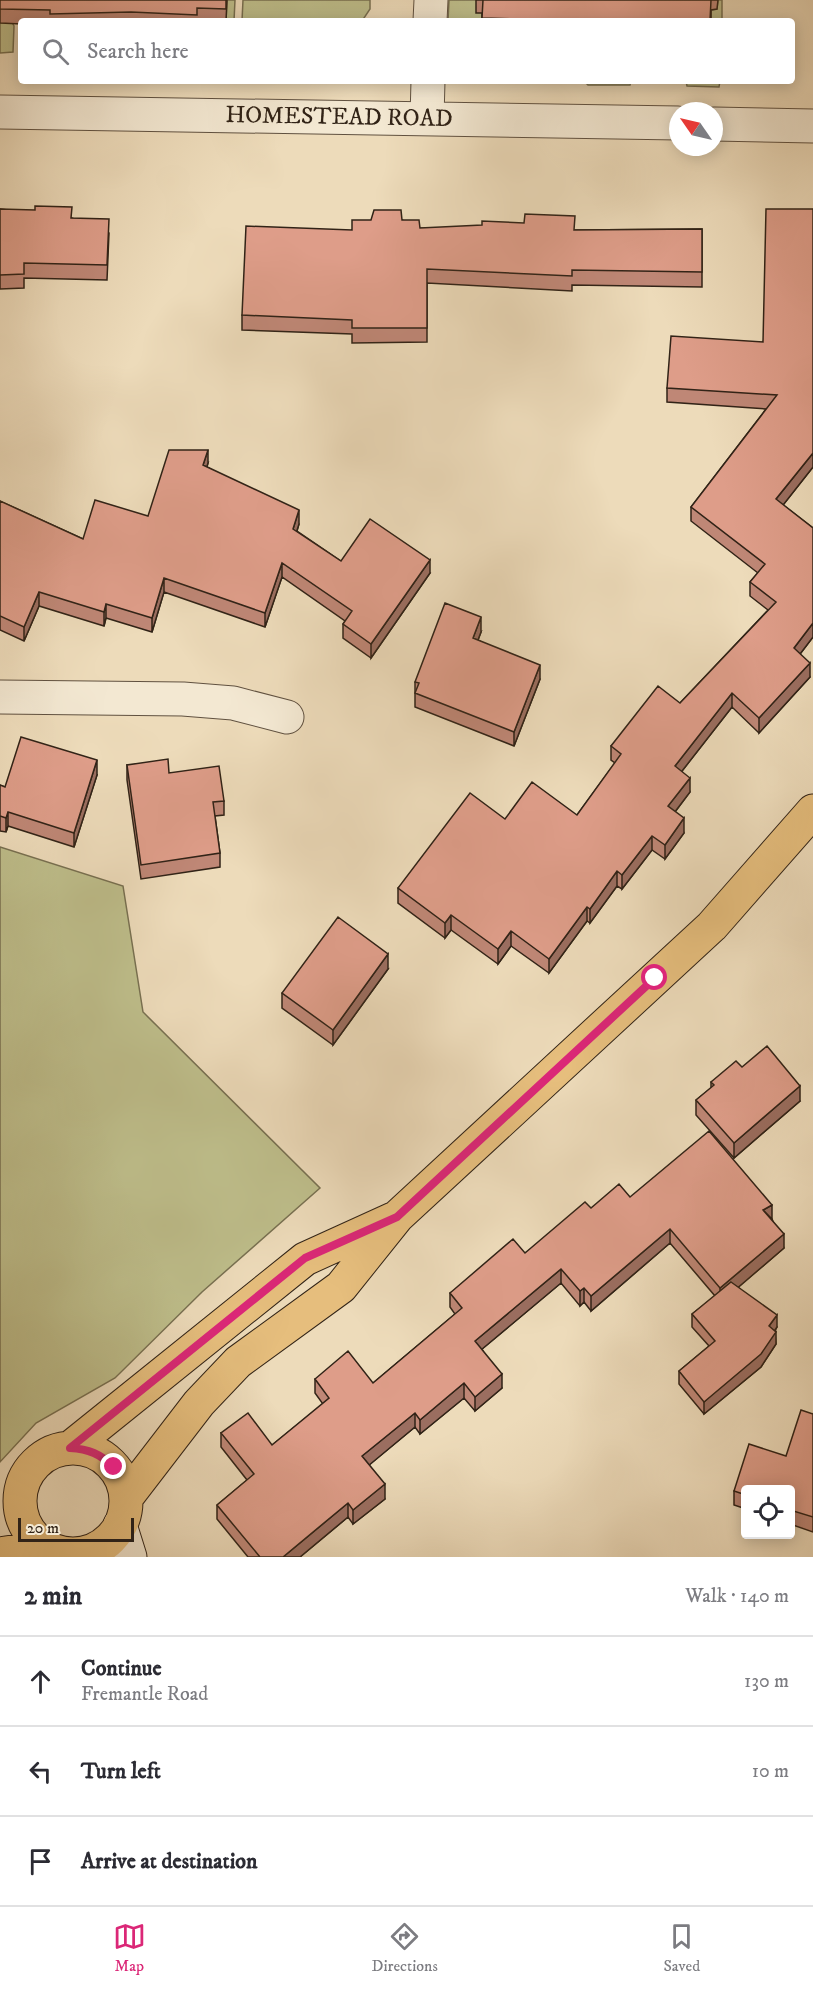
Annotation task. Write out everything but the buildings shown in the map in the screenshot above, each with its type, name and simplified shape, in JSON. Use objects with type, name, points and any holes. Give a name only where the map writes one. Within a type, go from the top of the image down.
[{"type":"main road","points":[[0,1554],[56,1552],[77,1554],[93,1550],[107,1542],[123,1511],[199,1403],[238,1362],[341,1287],[397,1217],[712,926],[813,811]]},
{"type":"main road","points":[[70,1448],[305,1258],[397,1217]]},
{"type":"main road","points":[[56,1552],[32,1536],[24,1522],[20,1505],[11,1494],[39,1460],[53,1452],[70,1448],[87,1449],[101,1456],[120,1474],[123,1511]]},
{"type":"street","points":[[430,0],[430,18]]},
{"type":"street","points":[[427,118],[428,84]]},
{"type":"street","name":"HOMESTEAD ROAD","points":[[0,112],[669,123]]},
{"type":"street","points":[[723,124],[813,126]]},
{"type":"street","points":[[0,697],[183,699],[233,703],[286,717]]},
{"type":"street","points":[[123,1511],[130,1557]]},
{"type":"green space","points":[[0,0],[14,26],[13,52],[0,53]]},
{"type":"green space","points":[[227,0],[235,0],[234,18],[226,18]]},
{"type":"green space","points":[[243,0],[370,0],[370,9],[364,18],[242,18]]},
{"type":"green space","points":[[449,0],[484,0],[483,18],[448,18]]},
{"type":"green space","points":[[718,0],[722,0],[722,18],[711,18],[711,10],[717,9]]},
{"type":"green space","points":[[587,84],[630,84],[630,85]]},
{"type":"green space","points":[[687,84],[720,84],[719,87],[687,86]]},
{"type":"green space","points":[[0,847],[123,886],[143,1012],[320,1188],[202,1292],[115,1378],[36,1423],[0,1462]]},
{"type":"route","points":[[114,1467],[101,1456],[87,1449],[70,1448],[305,1258],[397,1217],[655,978]]}]
